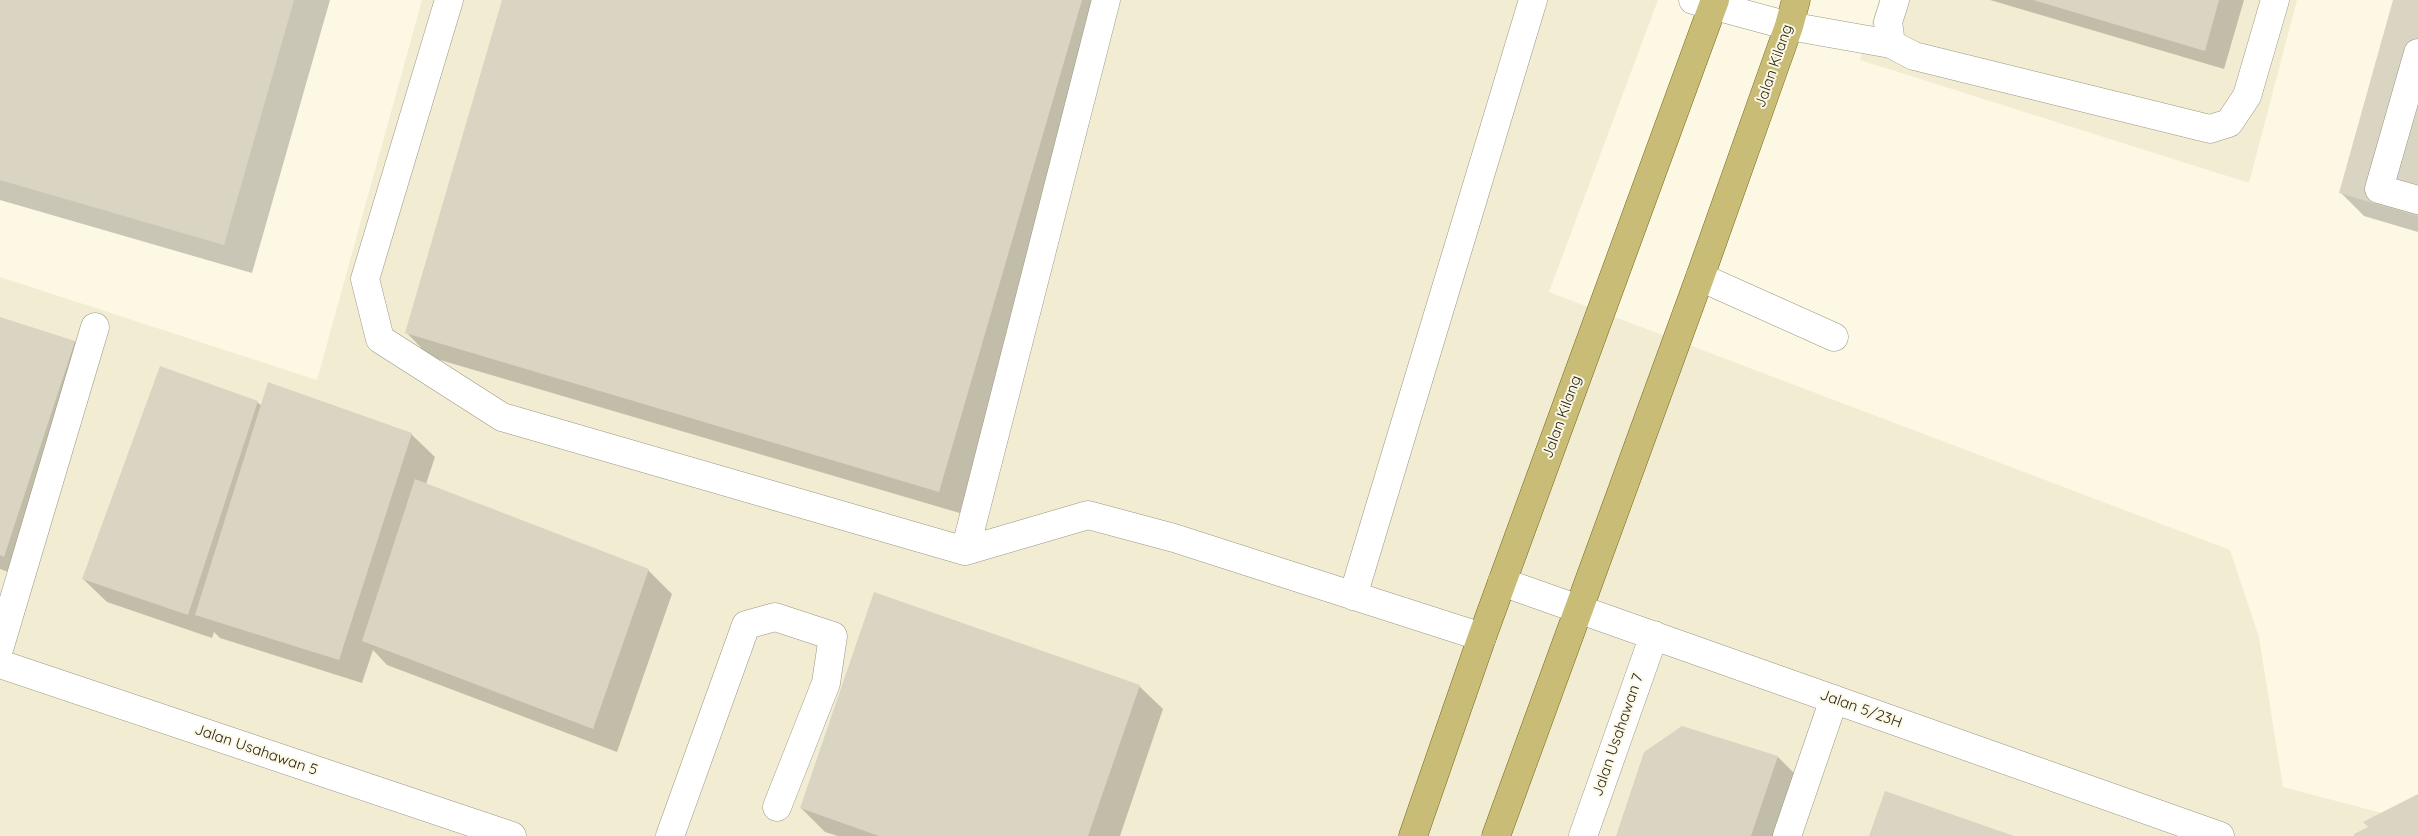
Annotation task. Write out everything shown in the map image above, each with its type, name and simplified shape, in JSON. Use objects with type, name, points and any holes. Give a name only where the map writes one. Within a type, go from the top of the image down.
[{"type":"main road","name":"Jalan Kilang","points":[[1496,836],[1577,608],[1700,277],[1789,26],[1796,0]]},
{"type":"main road","name":"Jalan Kilang","points":[[1413,836],[1707,2]]},
{"type":"street","points":[[449,0],[365,279],[380,339],[502,417],[965,551],[1088,515],[1174,538],[1482,637]]},
{"type":"street","points":[[965,551],[1106,0]]},
{"type":"street","points":[[1353,596],[1533,0]]},
{"type":"street","points":[[1891,44],[1888,22],[1895,0]]},
{"type":"street","points":[[1707,2],[1789,26],[1891,44],[1914,56],[2210,129],[2229,123],[2247,96],[2275,0]]},
{"type":"street","points":[[2418,53],[2379,189],[2418,200]]},
{"type":"street","points":[[1700,277],[1834,337]]},
{"type":"street","points":[[0,646],[95,327]]},
{"type":"street","name":"Jalan 5/23H","points":[[1502,582],[1834,700],[2180,827],[2220,836]]},
{"type":"street","points":[[670,836],[746,625],[775,617],[833,636],[826,683],[777,807]]},
{"type":"street","name":"Jalan Usahawan 7","points":[[1583,836],[1654,635]]},
{"type":"street","name":"Jalan Usahawan 5","points":[[0,664],[512,836]]},
{"type":"street","points":[[1787,836],[1834,700]]},
{"type":"shaded area","points":[[422,0],[1658,0],[1549,292],[2230,550],[2259,637],[2283,787],[2382,813],[2418,795],[2418,836],[0,836],[0,277],[317,380]]},
{"type":"shaded area","points":[[1879,0],[2297,0],[2249,183],[1860,60]]},
{"type":"building","points":[[0,0],[294,0],[224,245],[0,180]]},
{"type":"building","points":[[502,0],[1082,0],[939,492],[405,333]]},
{"type":"building","points":[[2033,0],[2219,0],[2205,51]]},
{"type":"building","points":[[2393,0],[2418,0],[2418,216],[2339,193]]},
{"type":"building","points":[[0,317],[75,341],[4,557],[0,555]]},
{"type":"building","points":[[160,366],[258,401],[188,615],[82,579]]},
{"type":"building","points":[[268,382],[412,433],[339,660],[195,615]]},
{"type":"building","points":[[415,479],[649,569],[593,729],[362,641]]},
{"type":"building","points":[[874,592],[1140,685],[1088,836],[879,836],[800,808]]},
{"type":"building","points":[[1682,726],[1778,756],[1751,836],[1616,836],[1644,752]]},
{"type":"building","points":[[1885,791],[2014,836],[1869,836]]},
{"type":"building","points":[[2418,794],[2418,836],[2354,836],[2354,834],[2368,827],[2363,822]]}]
